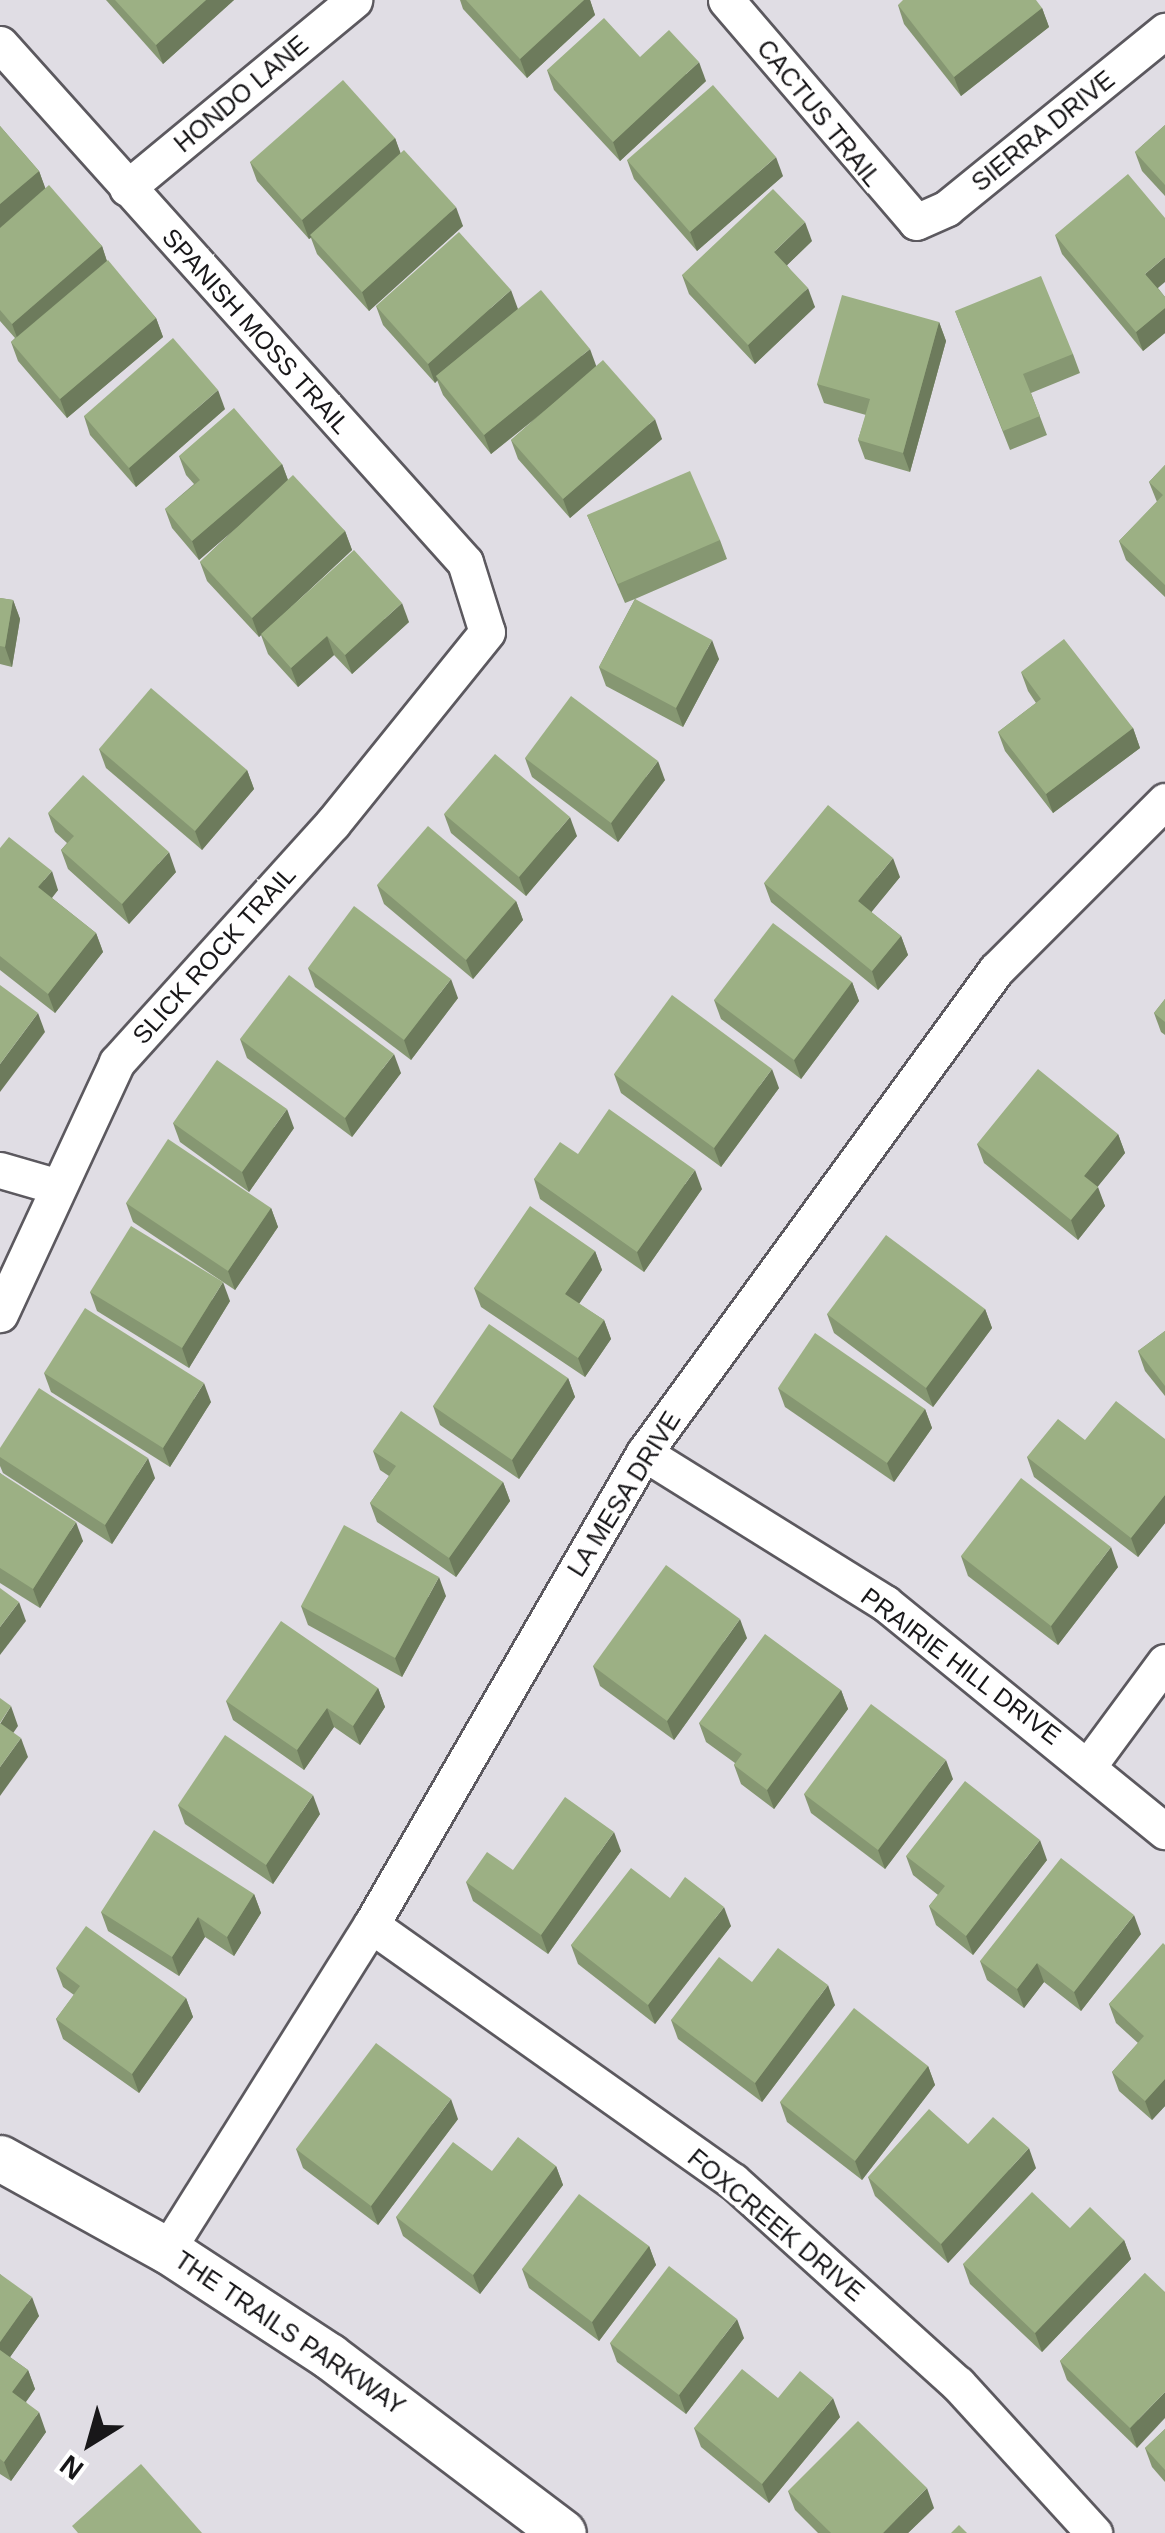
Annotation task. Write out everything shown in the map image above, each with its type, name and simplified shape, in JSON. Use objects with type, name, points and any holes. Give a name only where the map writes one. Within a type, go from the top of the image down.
[{"type":"street","name":"HONDO LANE","points":[[127,188],[354,0]]},
{"type":"street","name":"CACTUS TRAIL","points":[[726,0],[916,222]]},
{"type":"street","name":"SIERRA DRIVE","points":[[916,222],[947,208],[1165,31]]},
{"type":"street","name":"SPANISH MOSS TRAIL","points":[[0,44],[465,562],[487,632]]},
{"type":"street","name":"SLICK ROCK TRAIL","points":[[0,1314],[52,1185],[117,1062],[332,824],[487,632]]},
{"type":"street","name":"LA MESA DRIVE","points":[[167,2250],[371,1925],[644,1453],[996,970],[1165,801]]},
{"type":"street","points":[[0,1170],[52,1185]]},
{"type":"street","name":"PRAIRIE HILL DRIVE","points":[[644,1453],[885,1604],[1089,1764],[1165,1831]]},
{"type":"street","points":[[1089,1764],[1165,1662]]},
{"type":"street","name":"FOXCREEK DRIVE","points":[[371,1925],[732,2181],[958,2384],[1094,2533]]},
{"type":"street","name":"THE TRAILS PARKWAY","points":[[0,2158],[167,2250],[459,2448],[562,2533]]},
{"type":"building","points":[[115,0],[206,0],[156,45]]},
{"type":"building","points":[[466,0],[584,0],[520,59]]},
{"type":"building","points":[[903,0],[1036,0],[1042,8],[954,77],[898,5]]},
{"type":"building","points":[[604,18],[640,57],[669,30],[699,62],[613,142],[547,70]]},
{"type":"building","points":[[343,80],[395,138],[302,220],[250,162]]},
{"type":"building","points":[[713,85],[776,157],[690,232],[627,160]]},
{"type":"building","points":[[1165,125],[1165,185],[1135,152]]},
{"type":"building","points":[[0,126],[39,171],[0,204]]},
{"type":"building","points":[[404,150],[456,207],[362,292],[310,235]]},
{"type":"building","points":[[1128,174],[1165,218],[1165,257],[1145,274],[1165,297],[1165,308],[1136,332],[1055,235]]},
{"type":"building","points":[[49,185],[102,246],[12,324],[0,310],[0,228]]},
{"type":"building","points":[[773,189],[805,222],[774,252],[808,288],[748,345],[682,275]]},
{"type":"building","points":[[459,232],[511,290],[428,364],[376,306]]},
{"type":"building","points":[[108,260],[156,318],[60,399],[11,342]]},
{"type":"building","points":[[1041,276],[1073,354],[1023,374],[1040,416],[1003,431],[955,311]]},
{"type":"building","points":[[541,290],[590,349],[484,435],[436,376]]},
{"type":"building","points":[[842,295],[939,322],[903,453],[858,440],[870,399],[817,384]]},
{"type":"building","points":[[173,338],[218,390],[129,468],[84,416]]},
{"type":"building","points":[[603,360],[655,419],[563,499],[511,440]]},
{"type":"building","points":[[234,408],[282,464],[192,541],[165,509],[200,480],[179,456]]},
{"type":"building","points":[[1165,465],[1165,585],[1119,541],[1163,495],[1149,482]]},
{"type":"building","points":[[690,471],[720,540],[618,584],[587,515]]},
{"type":"building","points":[[293,475],[345,531],[252,618],[200,562]]},
{"type":"building","points":[[354,550],[402,603],[345,655],[327,636],[291,668],[261,634]]},
{"type":"building","points":[[0,598],[13,600],[5,647],[0,646]]},
{"type":"building","points":[[635,599],[712,640],[676,708],[599,667]]},
{"type":"building","points":[[1064,639],[1133,728],[1046,794],[998,732],[1041,699],[1021,672]]},
{"type":"building","points":[[151,688],[247,770],[195,831],[99,749]]},
{"type":"building","points":[[571,696],[658,761],[611,823],[525,758]]},
{"type":"building","points":[[495,754],[570,817],[519,877],[444,814]]},
{"type":"building","points":[[83,775],[169,852],[122,904],[61,850],[74,836],[48,813]]},
{"type":"building","points":[[828,805],[893,858],[858,901],[901,936],[872,971],[764,883]]},
{"type":"building","points":[[428,826],[516,901],[466,960],[377,885]]},
{"type":"building","points":[[9,837],[52,871],[38,887],[96,933],[48,994],[0,956],[0,848]]},
{"type":"building","points":[[354,906],[451,979],[404,1040],[308,968]]},
{"type":"building","points":[[773,923],[852,982],[794,1060],[714,1000]]},
{"type":"building","points":[[289,975],[394,1054],[345,1118],[240,1039]]},
{"type":"building","points":[[0,985],[38,1013],[0,1064]]},
{"type":"building","points":[[672,995],[772,1069],[714,1148],[614,1074]]},
{"type":"building","points":[[1165,999],[1165,1022],[1154,1013]]},
{"type":"building","points":[[217,1060],[287,1109],[242,1172],[173,1123]]},
{"type":"building","points":[[1038,1069],[1118,1134],[1084,1176],[1098,1187],[1071,1220],[977,1144]]},
{"type":"building","points":[[609,1109],[695,1170],[637,1252],[534,1179],[560,1142],[578,1154]]},
{"type":"building","points":[[168,1139],[271,1208],[228,1271],[126,1203]]},
{"type":"building","points":[[530,1206],[595,1251],[565,1294],[604,1320],[578,1358],[474,1288]]},
{"type":"building","points":[[131,1226],[223,1282],[182,1348],[90,1292]]},
{"type":"building","points":[[886,1235],[985,1309],[926,1388],[827,1314]]},
{"type":"building","points":[[85,1308],[204,1383],[163,1448],[44,1373]]},
{"type":"building","points":[[489,1324],[568,1378],[512,1460],[433,1406]]},
{"type":"building","points":[[1165,1331],[1165,1386],[1138,1351]]},
{"type":"building","points":[[815,1333],[925,1409],[887,1463],[778,1388]]},
{"type":"building","points":[[39,1388],[148,1458],[105,1525],[0,1457],[0,1448]]},
{"type":"building","points":[[1116,1401],[1165,1439],[1165,1495],[1131,1538],[1027,1457],[1058,1419],[1085,1440]]},
{"type":"building","points":[[401,1411],[503,1482],[449,1558],[370,1503],[396,1466],[373,1451]]},
{"type":"building","points":[[0,1473],[76,1522],[33,1589],[0,1568]]},
{"type":"building","points":[[1021,1478],[1111,1547],[1051,1626],[961,1556]]},
{"type":"building","points":[[344,1525],[439,1577],[395,1658],[301,1606]]},
{"type":"building","points":[[666,1565],[740,1619],[667,1721],[593,1666]]},
{"type":"building","points":[[0,1588],[19,1602],[0,1627]]},
{"type":"building","points":[[281,1621],[378,1688],[353,1726],[327,1708],[297,1750],[226,1701]]},
{"type":"building","points":[[765,1634],[841,1690],[767,1790],[734,1765],[742,1754],[699,1723]]},
{"type":"building","points":[[0,1698],[11,1706],[0,1723]]},
{"type":"building","points":[[871,1704],[946,1760],[878,1850],[804,1794]]},
{"type":"building","points":[[0,1723],[21,1738],[0,1767]]},
{"type":"building","points":[[225,1735],[313,1795],[266,1865],[178,1805]]},
{"type":"building","points":[[965,1781],[1040,1840],[966,1936],[929,1906],[945,1886],[906,1856]]},
{"type":"building","points":[[565,1797],[614,1832],[541,1935],[466,1882],[487,1852],[513,1870]]},
{"type":"building","points":[[154,1830],[254,1894],[227,1937],[198,1917],[172,1957],[101,1912]]},
{"type":"building","points":[[1061,1858],[1134,1915],[1074,1992],[1037,1963],[1017,1989],[980,1961]]},
{"type":"building","points":[[631,1868],[670,1898],[685,1877],[724,1907],[648,2005],[571,1945]]},
{"type":"building","points":[[86,1926],[186,1998],[132,2074],[56,2019],[80,1986],[56,1968]]},
{"type":"building","points":[[1163,1943],[1165,2079],[1145,2101],[1112,2072],[1144,2036],[1109,2004]]},
{"type":"building","points":[[778,1948],[828,1985],[755,2083],[671,2020],[719,1957],[752,1982]]},
{"type":"building","points":[[854,2008],[928,2066],[855,2161],[780,2102]]},
{"type":"building","points":[[376,2043],[451,2099],[371,2206],[296,2149]]},
{"type":"building","points":[[929,2109],[968,2144],[993,2117],[1029,2148],[941,2244],[868,2177]]},
{"type":"building","points":[[518,2137],[556,2166],[473,2275],[396,2217],[453,2142],[492,2171]]},
{"type":"building","points":[[1032,2192],[1070,2228],[1090,2207],[1124,2240],[1035,2333],[963,2264]]},
{"type":"building","points":[[579,2194],[649,2246],[592,2322],[522,2269]]},
{"type":"building","points":[[669,2266],[737,2319],[679,2395],[610,2343]]},
{"type":"building","points":[[1145,2273],[1165,2292],[1165,2392],[1130,2428],[1060,2361]]},
{"type":"building","points":[[0,2274],[32,2297],[0,2342]]},
{"type":"building","points":[[0,2350],[28,2370],[12,2392],[39,2412],[4,2462],[0,2459]]},
{"type":"building","points":[[742,2369],[778,2398],[800,2371],[833,2398],[762,2484],[694,2428]]},
{"type":"building","points":[[858,2421],[927,2488],[883,2533],[831,2533],[788,2491]]},
{"type":"building","points":[[1165,2429],[1165,2470],[1145,2448]]},
{"type":"building","points":[[141,2464],[202,2533],[78,2533],[72,2526]]},
{"type":"building","points":[[959,2525],[967,2533],[951,2533]]}]
